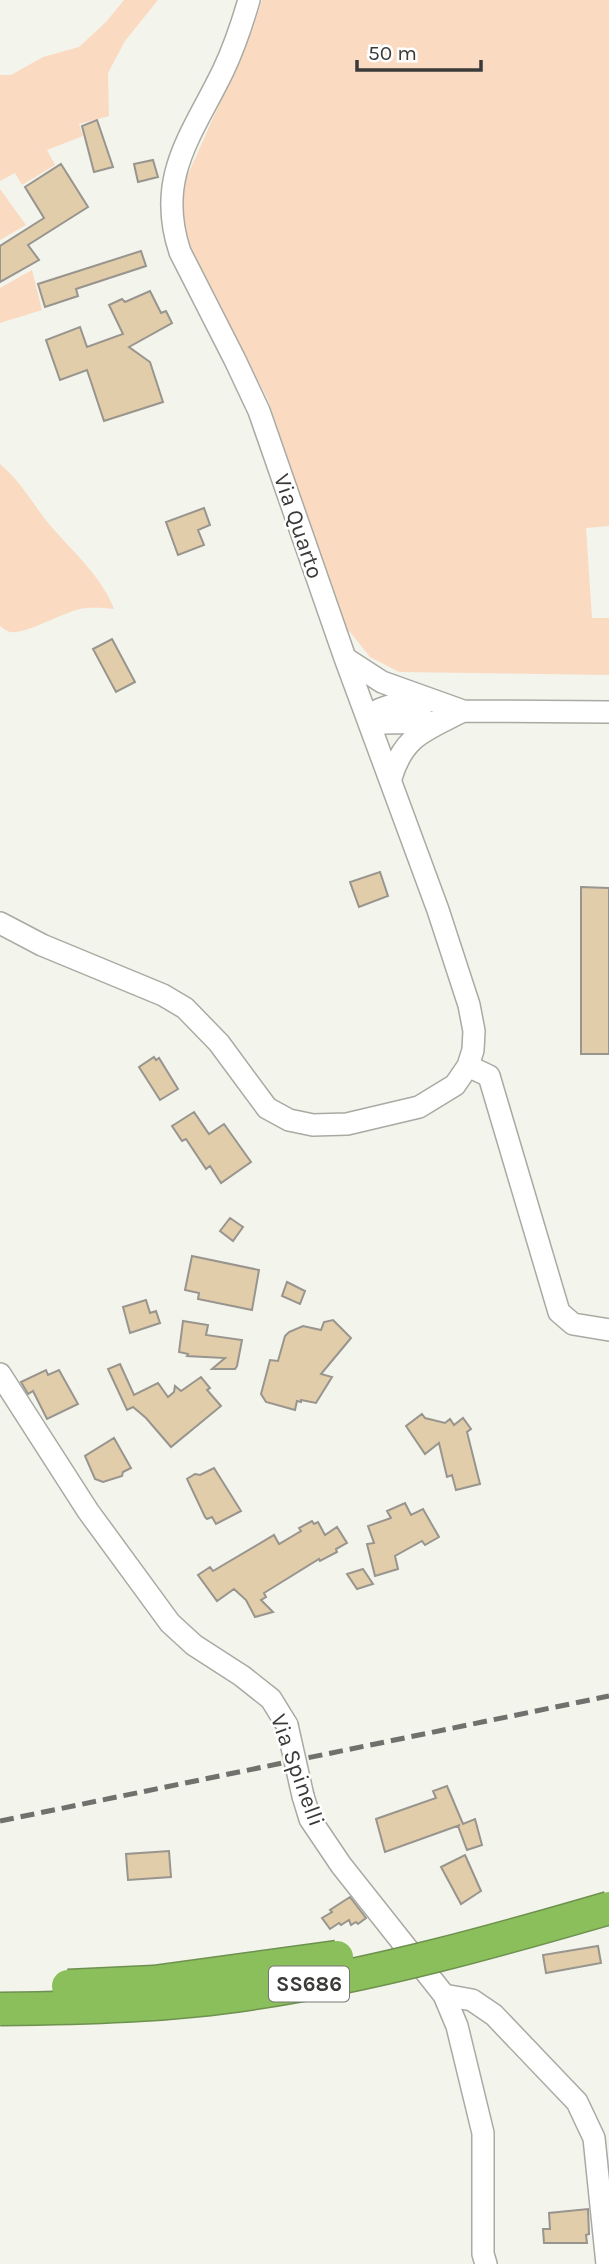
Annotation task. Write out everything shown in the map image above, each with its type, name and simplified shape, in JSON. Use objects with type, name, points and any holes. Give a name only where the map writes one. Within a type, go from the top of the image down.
[{"type":"highway","name":"SS686","points":[[0,1987],[154,1982],[331,1959],[505,1916],[609,1886]]},
{"type":"highway","name":"SS686","points":[[0,2009],[136,2005],[252,1994],[426,1958],[609,1908]]},
{"type":"street","name":"Via Quarto","points":[[250,0],[225,69],[189,136],[174,174],[170,198],[172,222],[180,252],[259,411],[390,778],[469,1004],[474,1041],[468,1066]]},
{"type":"street","points":[[345,658],[382,682],[442,712]]},
{"type":"street","points":[[367,716],[381,707],[399,702],[442,712],[609,712]]},
{"type":"street","points":[[390,778],[397,758],[409,741],[442,712]]},
{"type":"street","points":[[0,923],[43,945],[163,995],[185,1008],[219,1044],[267,1108],[289,1120],[313,1125],[347,1124],[401,1113],[419,1107],[446,1092],[455,1085],[468,1066],[489,1076],[559,1312],[573,1324],[609,1330]]},
{"type":"street","name":"Via Spinelli","points":[[0,1374],[88,1511],[170,1623],[194,1645],[242,1676],[271,1699],[286,1725],[310,1819],[341,1865],[444,1995],[457,2026],[483,2133],[483,2254],[486,2264]]},
{"type":"street","points":[[444,1995],[472,2000],[494,2015],[577,2102],[594,2138],[607,2264]]},
{"type":"shaded area","points":[[124,0],[158,0],[125,41],[108,73],[109,116],[79,124],[83,136],[47,150],[55,165],[22,185],[15,173],[0,181],[0,75],[11,75],[43,57],[79,47],[106,22]]},
{"type":"shaded area","points":[[262,0],[609,0],[609,526],[586,528],[592,618],[609,618],[609,675],[399,672],[370,657],[345,629],[268,400],[189,245],[183,213],[185,181],[252,31]]},
{"type":"shaded area","points":[[0,189],[26,225],[0,240]]},
{"type":"shaded area","points":[[32,270],[42,310],[0,323],[0,288]]},
{"type":"shaded area","points":[[0,464],[19,483],[45,519],[93,573],[114,609],[80,609],[16,632],[9,632],[0,626]]},
{"type":"building","points":[[97,120],[113,167],[94,172],[82,126]]},
{"type":"building","points":[[153,160],[158,177],[138,182],[134,164]]},
{"type":"building","points":[[61,164],[88,207],[28,245],[39,260],[0,282],[0,246],[44,218],[25,187]]},
{"type":"building","points":[[141,251],[146,266],[76,289],[78,296],[45,307],[38,284]]},
{"type":"building","points":[[150,291],[161,313],[166,311],[172,323],[129,347],[150,362],[163,402],[104,421],[87,370],[60,380],[46,340],[80,327],[87,347],[123,334],[109,305],[122,299],[125,302]]},
{"type":"building","points":[[204,508],[210,525],[198,530],[204,545],[178,555],[166,522]]},
{"type":"building","points":[[112,639],[135,682],[116,692],[93,649]]},
{"type":"building","points":[[380,872],[388,896],[359,907],[350,882]]},
{"type":"building","points":[[581,887],[609,888],[609,1054],[581,1054]]},
{"type":"building","points":[[154,1057],[156,1060],[159,1058],[178,1089],[160,1100],[139,1067]]},
{"type":"building","points":[[194,1112],[209,1134],[224,1124],[251,1162],[221,1183],[210,1166],[206,1169],[186,1139],[182,1141],[172,1126]]},
{"type":"building","points":[[230,1218],[243,1227],[233,1241],[220,1231]]},
{"type":"building","points":[[192,1256],[259,1270],[252,1310],[198,1299],[199,1293],[185,1290]]},
{"type":"building","points":[[287,1282],[305,1291],[300,1304],[282,1296]]},
{"type":"building","points":[[146,1300],[150,1313],[156,1311],[160,1323],[130,1333],[123,1307]]},
{"type":"building","points":[[333,1320],[351,1338],[321,1374],[332,1377],[316,1403],[297,1401],[295,1410],[266,1402],[261,1394],[270,1360],[278,1361],[285,1336],[303,1326],[321,1330],[324,1322]]},
{"type":"building","points":[[183,1321],[208,1325],[206,1335],[242,1340],[235,1369],[212,1369],[225,1358],[187,1356],[188,1354],[179,1352]]},
{"type":"building","points":[[120,1364],[134,1395],[158,1383],[168,1397],[174,1392],[175,1386],[181,1391],[201,1377],[210,1388],[207,1390],[221,1406],[171,1447],[133,1407],[127,1410],[108,1369]]},
{"type":"building","points":[[46,1370],[48,1375],[59,1370],[78,1404],[47,1419],[33,1391],[28,1394],[21,1382]]},
{"type":"building","points":[[422,1414],[425,1418],[445,1423],[450,1419],[454,1425],[463,1418],[471,1429],[467,1432],[480,1484],[456,1490],[452,1475],[447,1477],[439,1443],[425,1454],[406,1426]]},
{"type":"building","points":[[114,1438],[131,1468],[123,1472],[122,1476],[103,1482],[95,1479],[85,1456]]},
{"type":"building","points":[[214,1468],[241,1511],[216,1524],[212,1517],[205,1517],[187,1479]]},
{"type":"building","points":[[405,1503],[411,1515],[423,1509],[439,1537],[425,1545],[422,1541],[395,1556],[398,1569],[375,1576],[367,1544],[374,1543],[368,1526],[391,1518],[387,1511]]},
{"type":"building","points":[[312,1521],[314,1524],[318,1522],[325,1535],[337,1527],[347,1543],[336,1549],[337,1552],[320,1561],[319,1559],[264,1593],[266,1597],[261,1600],[273,1612],[255,1617],[246,1600],[234,1589],[217,1601],[198,1575],[210,1567],[213,1571],[274,1535],[279,1544]]},
{"type":"building","points":[[363,1569],[373,1584],[357,1589],[347,1574]]},
{"type":"building","points":[[447,1786],[463,1824],[475,1819],[482,1845],[467,1850],[458,1826],[460,1825],[385,1852],[376,1819],[436,1798],[433,1791]]},
{"type":"building","points":[[169,1851],[171,1877],[128,1880],[126,1854]]},
{"type":"building","points":[[465,1855],[481,1891],[461,1904],[441,1867]]},
{"type":"building","points":[[350,1897],[366,1918],[358,1924],[356,1922],[351,1925],[349,1920],[330,1929],[322,1918]]},
{"type":"building","points":[[598,1946],[601,1963],[546,1973],[543,1955]]},
{"type":"building","points":[[588,2209],[587,2243],[544,2243],[543,2229],[550,2229],[549,2213]]},
{"type":"railway","points":[[0,1821],[609,1696]]}]
